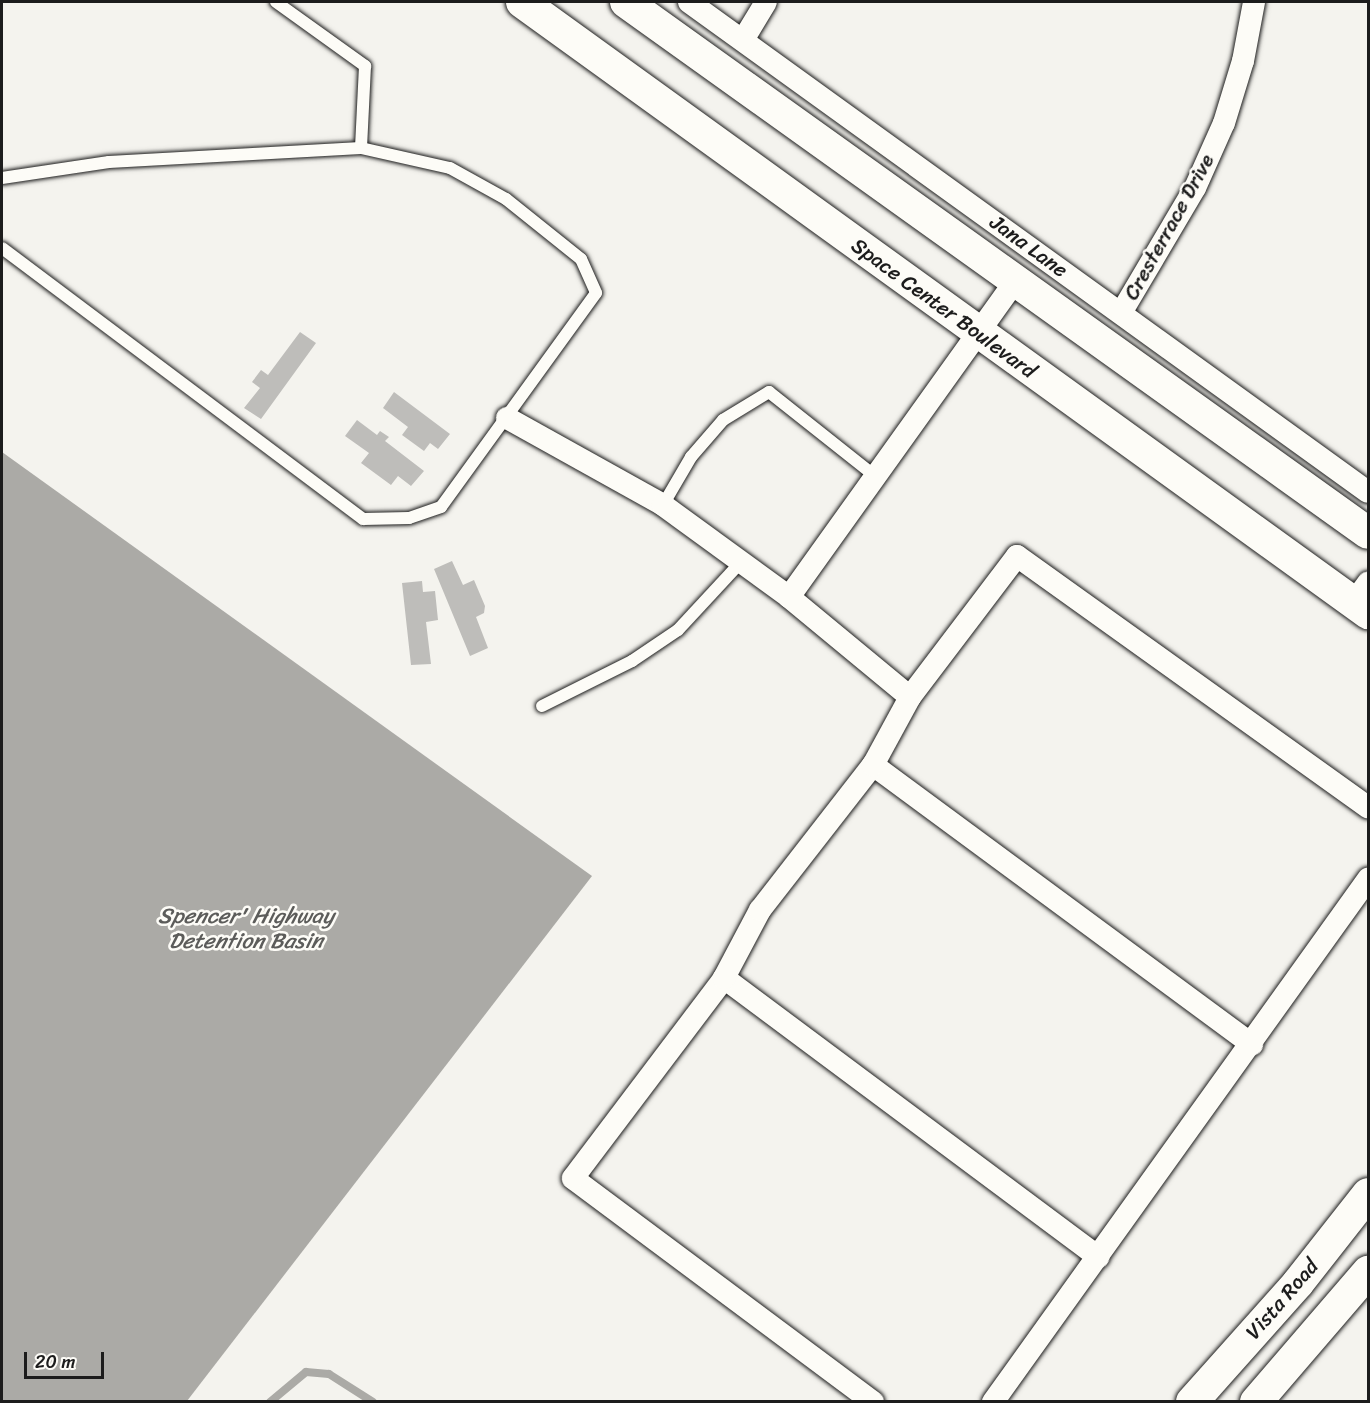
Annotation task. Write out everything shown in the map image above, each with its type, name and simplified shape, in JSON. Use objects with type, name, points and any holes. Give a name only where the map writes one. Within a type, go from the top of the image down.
[{"type":"main road","name":"Space Center Boulevard","points":[[522,2],[977,333],[1364,599]]},
{"type":"main road","points":[[626,2],[1017,279],[1368,533]]},
{"type":"main road","name":"Vista Road","points":[[1192,1401],[1298,1283],[1368,1194]]},
{"type":"main road","points":[[1256,1401],[1332,1317],[1368,1272]]},
{"type":"main road","points":[[1298,1283],[1332,1317]]},
{"type":"street","name":"Jana Lane","points":[[689,2],[1368,492]]},
{"type":"street","points":[[743,40],[766,2]]},
{"type":"street","name":"Cresterrace Drive","points":[[1121,313],[1190,197],[1224,123],[1243,61],[1254,2]]},
{"type":"street","points":[[789,597],[1017,279]]},
{"type":"street","points":[[507,418],[663,505],[789,597],[910,697]]},
{"type":"street","points":[[873,1401],[573,1178],[724,978],[760,910],[873,765],[910,697],[1017,556],[1368,807]]},
{"type":"street","points":[[873,765],[1252,1044]]},
{"type":"street","points":[[993,1401],[1252,1044],[1368,879]]},
{"type":"street","points":[[724,978],[1098,1257]]},
{"type":"lane","points":[[276,2],[365,66],[361,148]]},
{"type":"lane","points":[[2,178],[109,162],[361,148],[450,168],[506,199],[581,259],[596,293],[441,507],[409,518],[363,519],[2,248]]},
{"type":"lane","points":[[663,505],[691,457],[723,420],[769,392],[876,476]]},
{"type":"lane","points":[[542,706],[632,661],[678,630],[741,562]]},
{"type":"water","name":"Spencer' Highway Detention Basin","points":[[2,452],[592,876],[187,1401],[2,1401]]},
{"type":"building","points":[[300,332],[316,343],[261,419],[244,408],[260,388],[252,382],[261,370],[268,375]]},
{"type":"building","points":[[394,392],[450,434],[438,449],[430,443],[424,451],[402,435],[408,427],[383,408]]},
{"type":"building","points":[[357,420],[377,435],[380,431],[389,437],[385,441],[424,471],[411,486],[398,476],[391,485],[361,463],[369,453],[345,436]]},
{"type":"building","points":[[452,561],[463,585],[474,580],[485,606],[484,613],[476,617],[488,648],[470,656],[434,569]]},
{"type":"building","points":[[422,581],[423,592],[435,591],[438,620],[426,622],[431,664],[411,665],[402,583]]},
{"type":"waterway","points":[[270,1402],[306,1372],[329,1374],[373,1402]]}]
